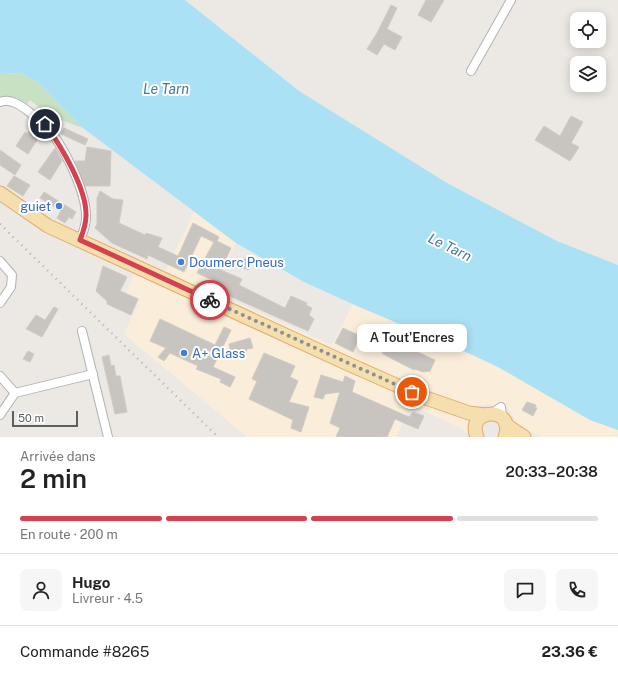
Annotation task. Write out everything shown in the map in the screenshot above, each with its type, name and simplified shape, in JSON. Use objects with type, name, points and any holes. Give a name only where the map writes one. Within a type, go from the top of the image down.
[{"type":"main road","points":[[0,193],[48,226],[423,397],[465,421],[476,434]]},
{"type":"main road","points":[[423,397],[498,422],[524,437]]},
{"type":"main road","points":[[476,434],[478,421],[498,422]]},
{"type":"street","points":[[471,71],[511,0]]},
{"type":"street","points":[[0,102],[4,100],[20,105],[45,124],[67,158],[84,198],[87,215],[85,228],[80,240]]},
{"type":"street","points":[[0,261],[12,275],[11,288],[0,303]]},
{"type":"street","points":[[82,331],[108,437]]},
{"type":"street","points":[[0,415],[15,393],[92,374]]},
{"type":"street","points":[[0,376],[15,393]]},
{"type":"shaded area","points":[[194,212],[236,243],[212,292],[332,345],[353,304],[453,346],[498,367],[590,420],[618,430],[617,437],[541,437],[518,424],[509,408],[497,403],[496,405],[487,404],[478,406],[466,433],[461,428],[409,404],[397,437],[247,437],[124,334],[140,299],[126,292],[140,259],[166,271]]},
{"type":"green space","points":[[21,73],[39,83],[83,128],[52,117],[30,100],[27,104],[14,97],[0,97],[0,74]]},
{"type":"water","name":"Le Tarn","points":[[0,0],[185,0],[299,91],[447,183],[557,241],[618,265],[618,430],[590,420],[498,367],[304,282],[236,243],[83,128],[39,83],[21,73],[0,74]]},
{"type":"building","points":[[426,0],[444,0],[431,22],[418,15]]},
{"type":"building","points":[[391,5],[397,8],[387,29],[402,37],[395,50],[384,44],[377,55],[367,49]]},
{"type":"building","points":[[571,116],[583,122],[571,143],[579,147],[570,161],[535,140],[544,126],[560,136]]},
{"type":"building","points":[[64,128],[88,139],[85,145],[61,134]]},
{"type":"building","points":[[29,131],[39,137],[28,154],[16,146],[25,132],[28,134]]},
{"type":"building","points":[[87,147],[111,151],[110,186],[85,186],[75,161],[85,161]]},
{"type":"building","points":[[55,148],[62,161],[50,180],[38,172]]},
{"type":"building","points":[[0,150],[21,165],[15,175],[0,165]]},
{"type":"building","points":[[14,176],[30,185],[23,196],[7,186]]},
{"type":"building","points":[[100,191],[113,199],[123,200],[119,223],[145,235],[146,233],[162,238],[158,247],[178,256],[193,223],[219,237],[217,241],[231,248],[221,270],[242,279],[239,285],[285,308],[291,296],[307,303],[306,305],[312,308],[309,315],[314,319],[308,331],[216,290],[219,283],[197,273],[214,242],[201,236],[184,272],[148,255],[147,259],[112,243],[95,228],[97,224],[97,198]]},
{"type":"building","points":[[44,192],[76,212],[72,219],[69,217],[65,223],[57,218],[61,211],[40,198]]},
{"type":"building","points":[[245,258],[252,262],[248,270],[241,267]]},
{"type":"building","points":[[103,266],[127,277],[120,291],[138,299],[131,315],[107,304],[107,301],[96,291]]},
{"type":"building","points":[[54,307],[58,309],[42,337],[26,329],[36,315],[45,320]]},
{"type":"building","points":[[160,319],[215,345],[224,327],[231,330],[213,367],[235,377],[230,387],[220,382],[221,379],[196,369],[198,366],[170,353],[164,361],[158,357],[166,348],[150,341]]},
{"type":"building","points":[[343,328],[360,336],[353,352],[335,343]]},
{"type":"building","points":[[250,338],[253,348],[247,349],[246,354],[232,358],[229,344]]},
{"type":"building","points":[[375,340],[378,348],[367,351],[364,344]]},
{"type":"building","points":[[377,340],[398,350],[409,348],[435,360],[430,371],[423,372],[414,370],[383,354]]},
{"type":"building","points":[[28,351],[34,354],[30,362],[23,359]]},
{"type":"building","points":[[264,353],[295,366],[290,377],[298,381],[289,402],[309,407],[301,432],[291,428],[293,420],[249,399],[257,381],[252,379]]},
{"type":"building","points":[[109,355],[111,366],[114,365],[116,376],[120,376],[127,412],[115,414],[102,357]]},
{"type":"building","points":[[321,375],[343,382],[345,376],[355,381],[352,392],[409,417],[413,412],[424,416],[418,429],[395,419],[387,437],[336,437],[340,428],[330,423],[340,392],[325,394],[323,399],[314,397]]},
{"type":"building","points":[[527,402],[536,405],[535,407],[537,408],[533,416],[522,410]]},
{"type":"railway","points":[[0,224],[218,437]]},
{"type":"way so far","points":[[210,300],[412,392]]},
{"type":"place","name":"guiet","points":[[59,206]]},
{"type":"place","name":"Doumerc Pneus","points":[[181,262]]},
{"type":"place","name":"A+ Glass","points":[[184,353]]},
{"type":"place","name":"A Tout'Encres","points":[[412,392]]},
{"type":"route","points":[[45,124],[67,158],[84,198],[87,215],[85,228],[80,240],[210,300]]}]
